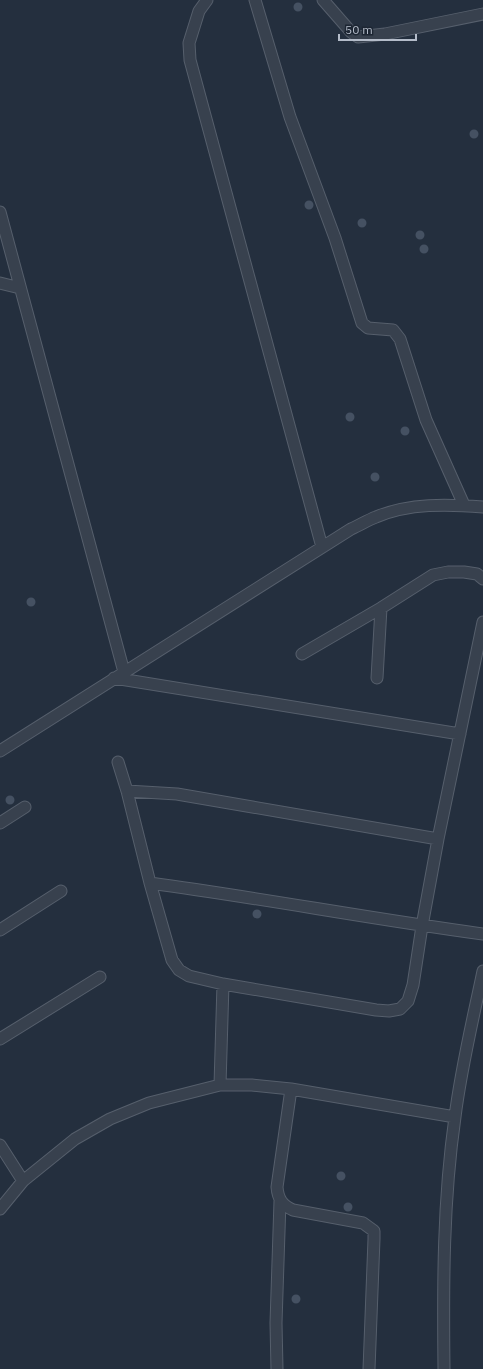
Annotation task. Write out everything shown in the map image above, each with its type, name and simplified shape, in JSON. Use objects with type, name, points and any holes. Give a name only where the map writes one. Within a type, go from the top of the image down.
[{"type":"street","points":[[207,0],[199,11],[190,43],[190,60],[322,547]]},
{"type":"street","points":[[255,0],[290,117],[335,238],[362,323],[368,328],[393,330],[400,339],[426,420],[464,505]]},
{"type":"street","points":[[323,0],[351,32],[358,37],[370,37],[483,14]]},
{"type":"street","points":[[0,212],[119,675]]},
{"type":"street","points":[[0,283],[20,288]]},
{"type":"street","points":[[0,751],[351,529],[377,517],[400,510],[432,506],[464,505],[483,507]]},
{"type":"street","points":[[302,654],[381,608],[433,575],[448,572],[464,572],[477,574],[483,579]]},
{"type":"street","points":[[377,678],[381,608]]},
{"type":"street","points":[[118,762],[172,960],[179,970],[189,976],[223,984],[376,1010],[389,1011],[400,1009],[408,1001],[412,985],[438,839],[483,622]]},
{"type":"street","points":[[119,675],[460,734]]},
{"type":"street","points":[[127,791],[177,794],[438,839]]},
{"type":"street","points":[[0,823],[25,807]]},
{"type":"street","points":[[150,883],[267,900],[422,926],[483,934]]},
{"type":"street","points":[[0,930],[61,891]]},
{"type":"street","points":[[444,1369],[443,1285],[445,1228],[455,1116],[483,971]]},
{"type":"street","points":[[0,1039],[100,977]]},
{"type":"street","points":[[220,1085],[223,984]]},
{"type":"street","points":[[0,1209],[22,1181],[75,1139],[110,1119],[149,1103],[220,1085],[252,1085],[291,1089],[455,1116]]},
{"type":"street","points":[[277,1369],[276,1323],[280,1201],[277,1186],[291,1089]]},
{"type":"street","points":[[0,1145],[22,1181]]},
{"type":"street","points":[[280,1201],[285,1206],[293,1210],[363,1223],[374,1231],[369,1369]]},
{"type":"building","points":[[296,3],[300,3],[302,7],[300,11],[296,11],[294,9],[294,5]]},
{"type":"building","points":[[472,130],[476,130],[478,134],[476,138],[472,138],[470,136],[470,132]]},
{"type":"building","points":[[307,201],[311,201],[313,205],[311,209],[307,209],[305,207],[305,203]]},
{"type":"building","points":[[360,219],[364,219],[366,223],[364,227],[360,227],[358,225],[358,221]]},
{"type":"building","points":[[418,231],[422,231],[424,235],[422,239],[418,239],[416,237],[416,233]]},
{"type":"building","points":[[422,245],[426,245],[428,249],[426,253],[422,253],[420,251],[420,247]]},
{"type":"building","points":[[348,413],[352,413],[354,417],[352,421],[348,421],[346,419],[346,415]]},
{"type":"building","points":[[403,427],[407,427],[409,431],[407,435],[403,435],[401,433],[401,429]]},
{"type":"building","points":[[373,473],[377,473],[379,477],[377,481],[373,481],[371,479],[371,475]]},
{"type":"building","points":[[29,598],[33,598],[35,602],[33,606],[29,606],[27,604],[27,600]]},
{"type":"building","points":[[8,796],[12,796],[14,800],[12,804],[8,804],[6,802],[6,798]]},
{"type":"building","points":[[255,910],[259,910],[261,914],[259,918],[255,918],[253,916],[253,912]]},
{"type":"building","points":[[339,1172],[343,1172],[345,1176],[343,1180],[339,1180],[337,1178],[337,1174]]},
{"type":"building","points":[[346,1203],[350,1203],[352,1207],[350,1211],[346,1211],[344,1209],[344,1205]]},
{"type":"building","points":[[294,1295],[298,1295],[300,1299],[298,1303],[294,1303],[292,1301],[292,1297]]}]
